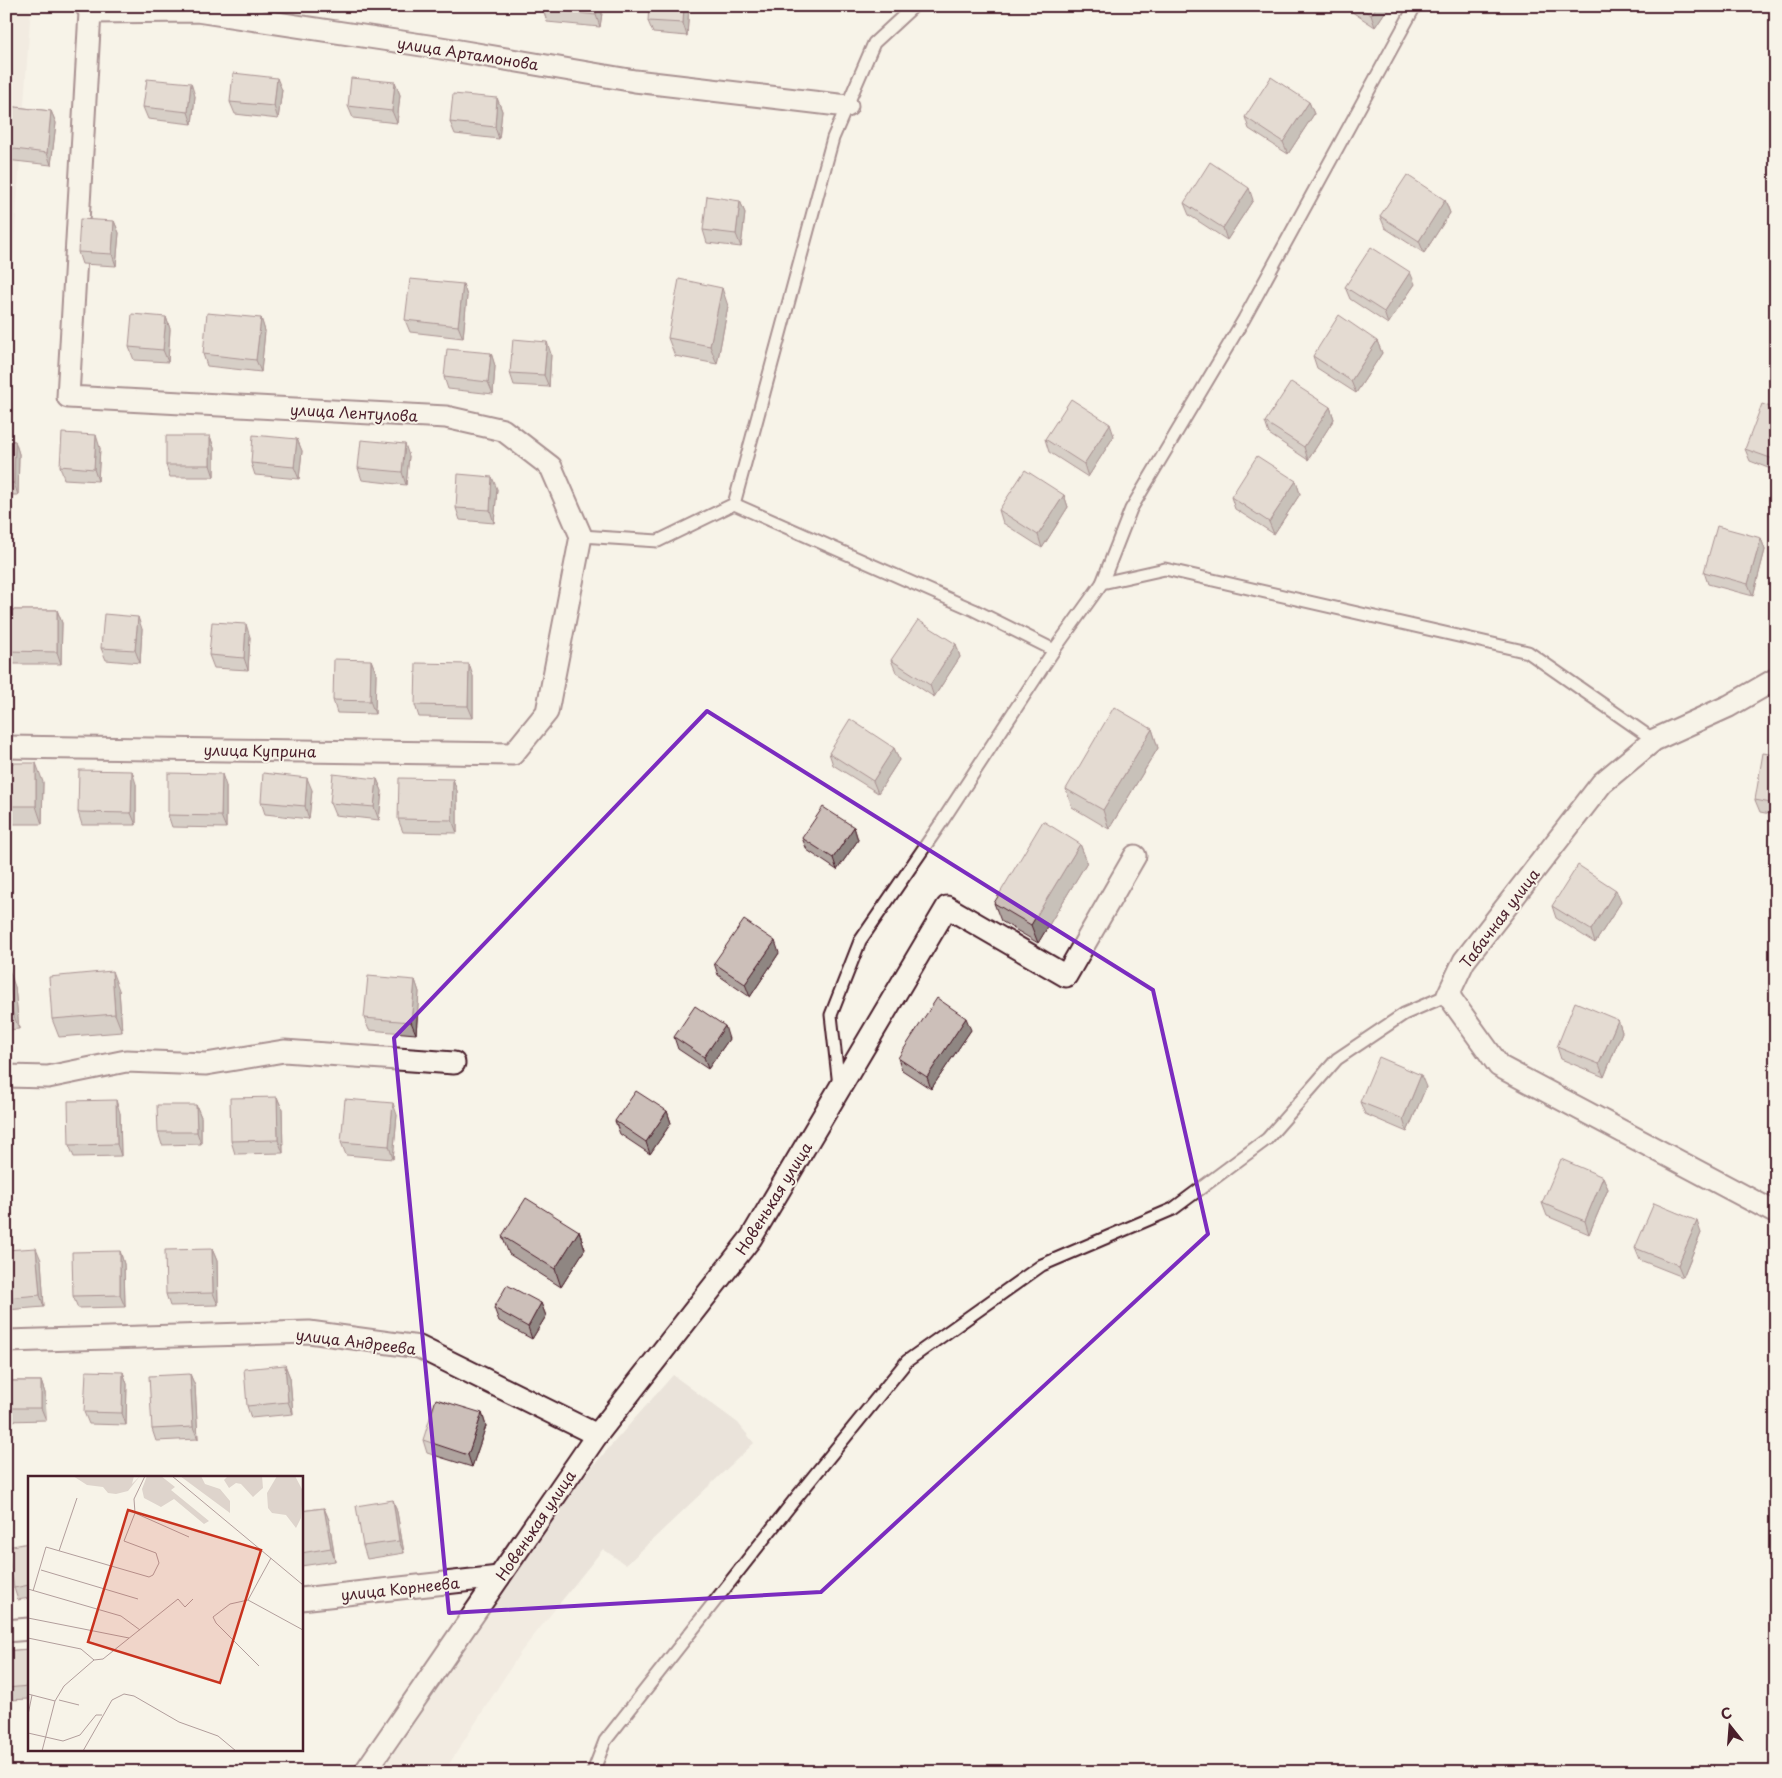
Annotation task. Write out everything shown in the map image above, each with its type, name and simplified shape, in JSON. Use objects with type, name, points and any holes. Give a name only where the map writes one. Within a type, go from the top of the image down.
[{"type":"street","name":"улица Артамонова","points":[[88,9],[197,11],[635,81],[847,106]]},
{"type":"street","name":"улица Лентулова","points":[[88,9],[68,397],[446,417],[503,430],[551,467],[581,536]]},
{"type":"street","name":"улица Куприна","points":[[6,747],[514,754],[547,712],[581,536]]},
{"type":"street","name":"Табачная улица","points":[[1448,995],[1464,961],[1602,782],[1654,740],[1729,706],[1776,679]]},
{"type":"street","name":"Новенькая улица","points":[[365,1772],[597,1435],[751,1238],[947,907],[1066,976],[1135,856]]},
{"type":"street","points":[[1448,995],[1499,1066],[1776,1213]]},
{"type":"street","points":[[6,1076],[48,1077],[126,1061],[206,1064],[284,1051],[454,1063]]},
{"type":"street","name":"улица Андреева","points":[[6,1341],[309,1332],[419,1346],[597,1435]]},
{"type":"street","name":"улица Корнеева","points":[[302,1599],[499,1577]]},
{"type":"street","points":[[6,1631],[28,1629]]},
{"type":"lane","points":[[581,536],[658,541],[734,504],[833,138],[874,43],[914,6]]},
{"type":"lane","points":[[840,1088],[830,1015],[860,941],[942,823],[1054,650],[1102,584],[1131,509],[1244,319],[1415,6]]},
{"type":"lane","points":[[734,504],[974,610],[1054,650]]},
{"type":"lane","points":[[1102,584],[1165,569],[1528,652],[1654,740]]},
{"type":"lane","points":[[593,1772],[605,1741],[796,1498],[907,1361],[1042,1266],[1173,1210],[1267,1139],[1337,1059],[1404,1014],[1448,995]]},
{"type":"highlighted area","points":[[707,711],[1153,990],[1208,1234],[821,1592],[449,1613],[394,1038]]},
{"type":"shaded area","points":[[6,6],[31,6],[6,356]]},
{"type":"shaded area","points":[[673,1375],[738,1423],[754,1443],[626,1565],[603,1549],[520,1653],[444,1772],[358,1772],[457,1621]]},
{"type":"building","points":[[543,6],[597,6],[596,15],[543,9]]},
{"type":"building","points":[[649,6],[684,6],[683,23],[648,21]]},
{"type":"building","points":[[1358,6],[1377,6],[1371,15]]},
{"type":"building","points":[[233,73],[277,78],[274,106],[230,102]]},
{"type":"building","points":[[1271,77],[1309,102],[1283,142],[1245,117]]},
{"type":"building","points":[[351,78],[395,82],[392,111],[348,106]]},
{"type":"building","points":[[147,79],[191,83],[188,112],[143,107]]},
{"type":"building","points":[[453,94],[497,98],[495,127],[450,122]]},
{"type":"building","points":[[6,106],[51,111],[47,153],[6,148]]},
{"type":"building","points":[[1210,162],[1249,188],[1223,228],[1184,203]]},
{"type":"building","points":[[1407,175],[1445,200],[1419,241],[1380,216]]},
{"type":"building","points":[[707,196],[740,201],[736,234],[703,230]]},
{"type":"building","points":[[80,219],[114,221],[112,254],[78,252]]},
{"type":"building","points":[[1371,247],[1410,272],[1384,312],[1345,287]]},
{"type":"building","points":[[410,279],[463,284],[458,326],[405,320]]},
{"type":"building","points":[[679,279],[722,288],[710,346],[668,338]]},
{"type":"building","points":[[207,313],[261,318],[256,360],[203,354]]},
{"type":"building","points":[[132,314],[166,317],[163,350],[129,347]]},
{"type":"building","points":[[1339,315],[1377,341],[1351,381],[1313,356]]},
{"type":"building","points":[[513,339],[547,342],[544,375],[510,373]]},
{"type":"building","points":[[447,349],[491,353],[488,382],[444,377]]},
{"type":"building","points":[[1776,367],[1776,379],[1773,378]]},
{"type":"building","points":[[1291,382],[1330,407],[1304,447],[1265,422]]},
{"type":"building","points":[[1071,399],[1110,424],[1084,464],[1045,439]]},
{"type":"building","points":[[1762,404],[1776,409],[1776,460],[1745,449]]},
{"type":"building","points":[[62,433],[96,435],[94,469],[60,466]]},
{"type":"building","points":[[253,435],[297,439],[294,467],[251,463]]},
{"type":"building","points":[[166,436],[210,436],[210,465],[166,465]]},
{"type":"building","points":[[361,440],[405,444],[402,472],[358,468]]},
{"type":"building","points":[[6,441],[15,441],[14,483],[6,483]]},
{"type":"building","points":[[1257,456],[1296,481],[1269,522],[1231,497]]},
{"type":"building","points":[[1025,470],[1064,495],[1038,535],[999,510]]},
{"type":"building","points":[[458,474],[492,477],[490,510],[456,508]]},
{"type":"building","points":[[1717,526],[1761,538],[1748,584],[1704,572]]},
{"type":"building","points":[[6,610],[57,610],[57,652],[6,651]]},
{"type":"building","points":[[104,614],[138,617],[135,650],[101,648]]},
{"type":"building","points":[[918,620],[956,644],[930,685],[891,660]]},
{"type":"building","points":[[212,622],[246,624],[244,658],[209,655]]},
{"type":"building","points":[[334,659],[371,660],[370,701],[333,700]]},
{"type":"building","points":[[416,663],[469,664],[468,706],[415,705]]},
{"type":"building","points":[[1114,707],[1152,729],[1103,810],[1066,789]]},
{"type":"building","points":[[850,719],[894,748],[873,781],[829,753]]},
{"type":"building","points":[[1763,753],[1776,755],[1776,804],[1755,800]]},
{"type":"building","points":[[6,763],[36,763],[36,806],[6,806]]},
{"type":"building","points":[[79,770],[132,771],[131,813],[78,812]]},
{"type":"building","points":[[168,773],[222,774],[221,816],[168,815]]},
{"type":"building","points":[[263,773],[307,778],[305,806],[261,802]]},
{"type":"building","points":[[333,774],[377,779],[374,807],[330,803]]},
{"type":"building","points":[[399,778],[453,779],[452,820],[398,819]]},
{"type":"building","points":[[823,807],[854,827],[833,858],[802,838]]},
{"type":"building","points":[[1043,821],[1080,844],[1031,925],[994,903]]},
{"type":"building","points":[[1578,865],[1616,890],[1591,930],[1552,906]]},
{"type":"building","points":[[744,920],[775,941],[745,984],[714,963]]},
{"type":"building","points":[[6,969],[9,969],[12,1011],[6,1012]]},
{"type":"building","points":[[112,971],[115,1014],[52,1019],[49,977]]},
{"type":"building","points":[[368,976],[415,980],[411,1022],[364,1018]]},
{"type":"building","points":[[937,998],[966,1018],[927,1077],[898,1058]]},
{"type":"building","points":[[1575,1002],[1618,1020],[1599,1064],[1557,1047]]},
{"type":"building","points":[[695,1006],[725,1026],[704,1057],[674,1037]]},
{"type":"building","points":[[1379,1057],[1421,1075],[1403,1119],[1360,1102]]},
{"type":"building","points":[[636,1091],[667,1111],[646,1142],[615,1121]]},
{"type":"building","points":[[277,1097],[278,1140],[231,1141],[230,1098]]},
{"type":"building","points":[[345,1099],[393,1103],[389,1146],[341,1142]]},
{"type":"building","points":[[116,1100],[117,1144],[69,1145],[68,1101]]},
{"type":"building","points":[[157,1105],[196,1105],[197,1132],[158,1132]]},
{"type":"building","points":[[1561,1159],[1603,1177],[1585,1221],[1542,1203]]},
{"type":"building","points":[[526,1198],[579,1231],[555,1269],[502,1236]]},
{"type":"building","points":[[1654,1203],[1697,1221],[1678,1265],[1635,1248]]},
{"type":"building","points":[[36,1248],[40,1295],[6,1298],[6,1250]]},
{"type":"building","points":[[212,1249],[213,1293],[166,1294],[165,1250]]},
{"type":"building","points":[[120,1251],[120,1295],[73,1296],[72,1252]]},
{"type":"building","points":[[507,1285],[541,1303],[528,1327],[494,1308]]},
{"type":"building","points":[[285,1365],[288,1402],[247,1406],[244,1369]]},
{"type":"building","points":[[86,1371],[123,1372],[122,1413],[84,1412]]},
{"type":"building","points":[[190,1374],[193,1427],[152,1429],[149,1376]]},
{"type":"building","points":[[6,1381],[41,1381],[41,1408],[6,1408]]},
{"type":"building","points":[[436,1399],[482,1413],[468,1455],[423,1440]]},
{"type":"building","points":[[393,1500],[399,1541],[363,1546],[356,1506]]},
{"type":"building","points":[[324,1508],[331,1548],[302,1553],[302,1511]]},
{"type":"building","points":[[28,1543],[28,1585],[14,1588],[7,1547]]},
{"type":"building","points":[[28,1649],[28,1686],[6,1688],[6,1651]]}]
